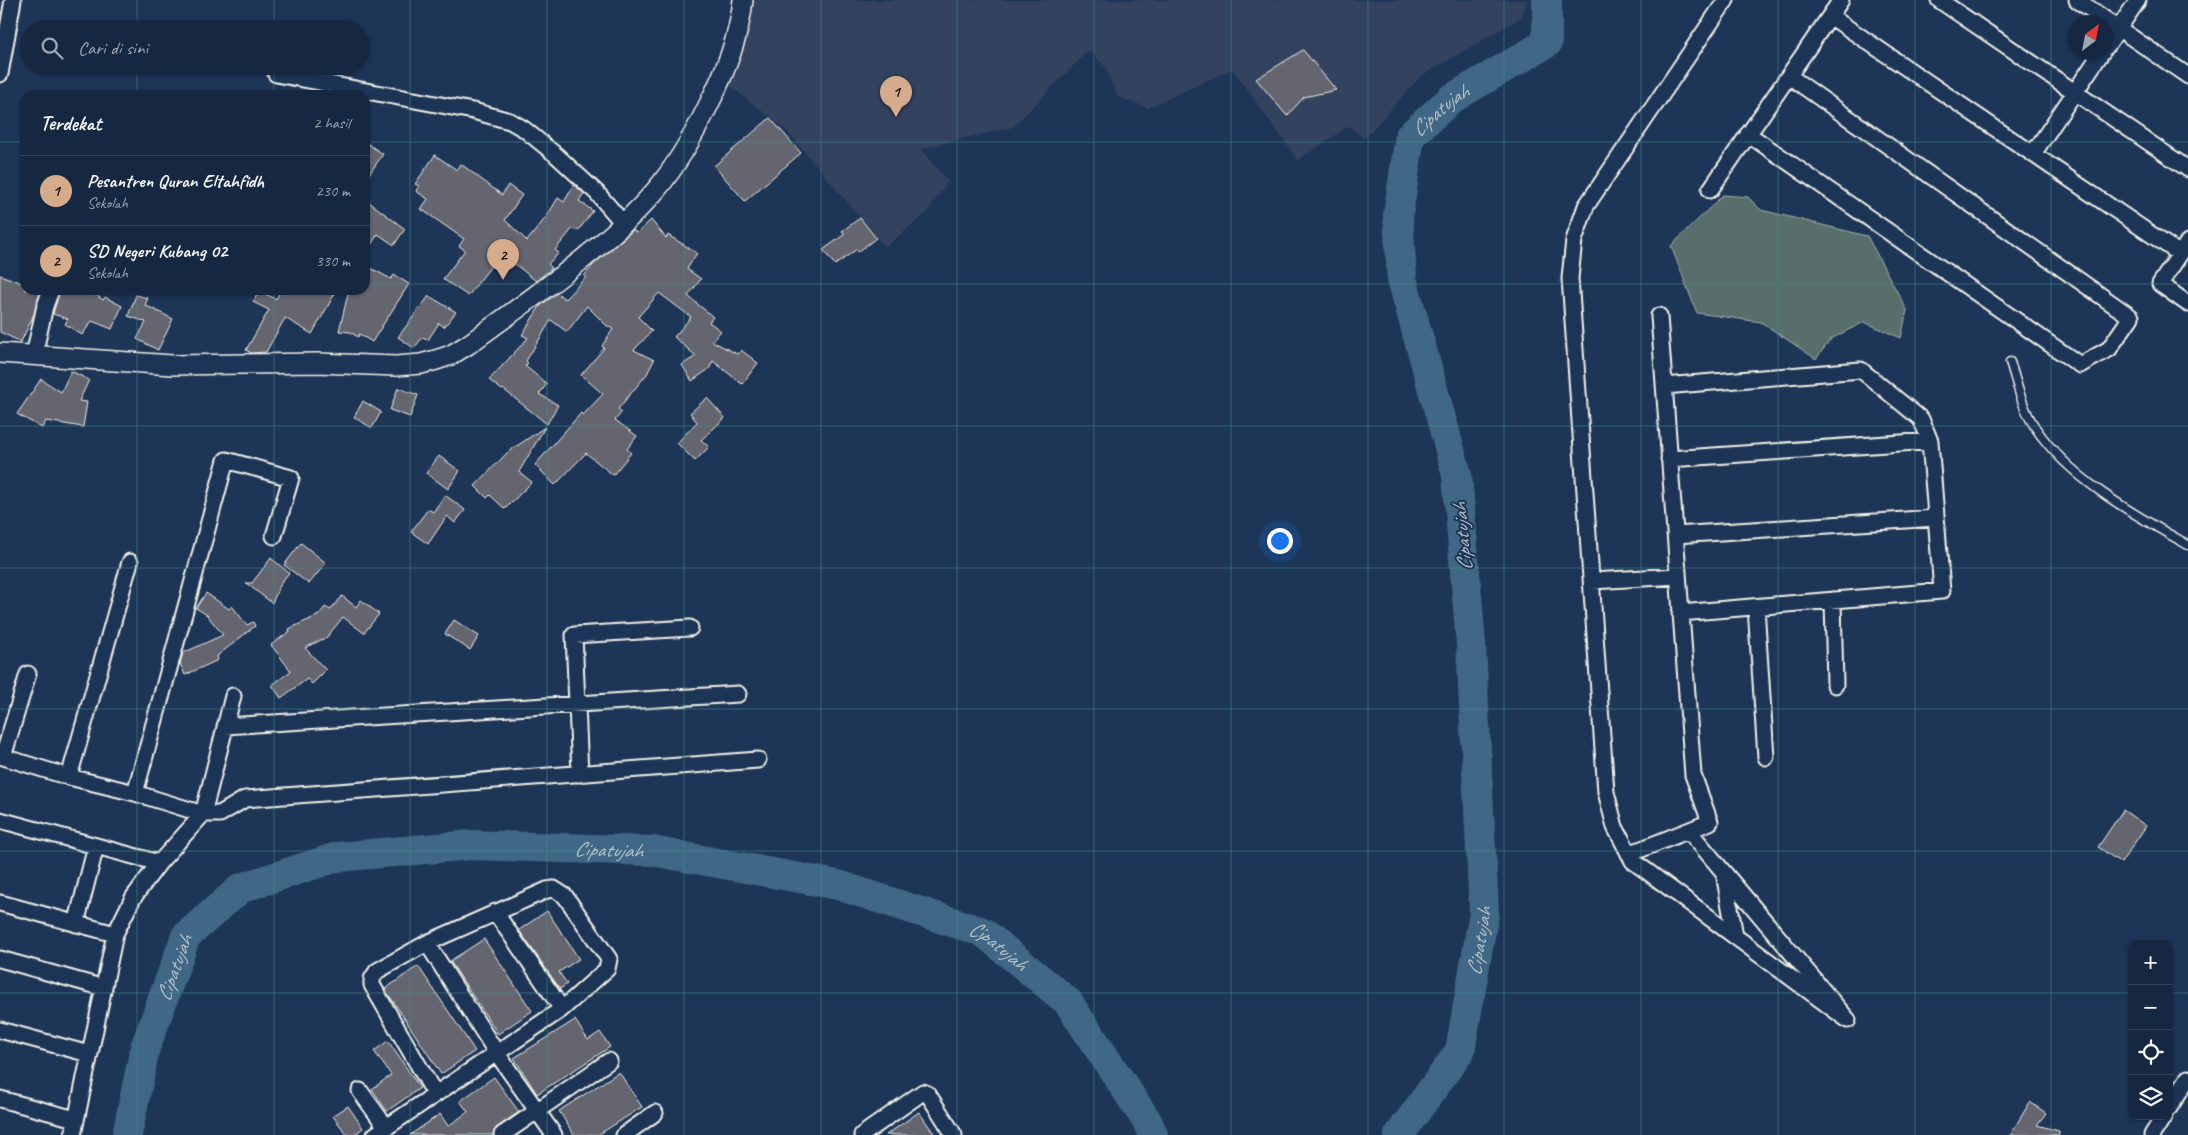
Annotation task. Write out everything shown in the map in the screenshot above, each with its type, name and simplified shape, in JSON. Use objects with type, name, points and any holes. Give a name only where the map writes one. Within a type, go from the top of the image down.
[{"type":"street","points":[[0,74],[13,0]]},
{"type":"street","points":[[0,353],[172,365],[421,364],[451,355],[469,344],[570,269],[623,223],[657,189],[704,116],[723,77],[736,40],[743,0]]},
{"type":"street","points":[[1689,831],[1848,1020],[1633,862],[1615,827],[1606,792],[1570,278],[1574,240],[1586,206],[1726,0]]},
{"type":"street","points":[[1710,190],[1841,0]]},
{"type":"street","points":[[1939,0],[2188,169]]},
{"type":"street","points":[[2078,0],[2188,76]]},
{"type":"street","points":[[2113,37],[2138,0]]},
{"type":"street","points":[[1830,16],[2033,154],[2184,248],[2160,284],[2188,304]]},
{"type":"street","points":[[2033,154],[2097,60]]},
{"type":"street","points":[[281,75],[364,90]]},
{"type":"street","points":[[1748,134],[2080,366],[2109,349],[2131,317],[1789,76]]},
{"type":"street","points":[[370,91],[473,110],[510,121],[524,129],[556,155],[597,193],[623,223]]},
{"type":"street","points":[[34,355],[49,295]]},
{"type":"street","points":[[1629,854],[1710,822],[1693,775],[1659,316]]},
{"type":"street","points":[[1664,386],[1861,370],[1921,419],[1930,441],[1942,591],[1680,613]]},
{"type":"street","points":[[1669,459],[1930,441]]},
{"type":"street","points":[[135,793],[226,460],[291,478],[274,536]]},
{"type":"street","points":[[1675,535],[1936,518]]},
{"type":"street","points":[[69,777],[130,562]]},
{"type":"street","points":[[1592,581],[1678,576]]},
{"type":"street","points":[[1833,600],[1834,685]]},
{"type":"street","points":[[1756,607],[1766,757]]},
{"type":"street","points":[[580,774],[574,635],[690,628]]},
{"type":"street","points":[[28,674],[1,756],[203,814],[220,814],[245,800],[758,760]]},
{"type":"street","points":[[225,726],[738,694]]},
{"type":"street","points":[[73,1135],[115,934],[133,898],[159,863],[203,814],[233,696]]},
{"type":"street","points":[[0,820],[159,863]]},
{"type":"street","points":[[76,924],[96,846]]},
{"type":"street","points":[[1723,872],[1735,936]]},
{"type":"street","points":[[360,1091],[381,1131],[436,1094],[496,1052],[562,1008],[607,969],[609,964],[607,954],[565,896],[560,892],[547,890],[428,943],[377,971],[372,979],[372,985],[436,1094]]},
{"type":"street","points":[[0,903],[115,934]]},
{"type":"street","points":[[495,912],[562,1008]]},
{"type":"street","points":[[428,943],[496,1052],[554,1135]]},
{"type":"street","points":[[0,960],[104,988]]},
{"type":"street","points":[[0,1030],[89,1054]]},
{"type":"street","points":[[502,1135],[609,1061]]},
{"type":"street","points":[[2173,1102],[2188,1078]]},
{"type":"street","points":[[862,1135],[923,1092],[928,1094],[954,1135]]},
{"type":"street","points":[[0,1098],[75,1119]]},
{"type":"street","points":[[624,1135],[655,1114]]},
{"type":"street","points":[[2152,1135],[2161,1120]]},
{"type":"lane","points":[[2010,362],[2034,426],[2076,472],[2106,495],[2188,545]]},
{"type":"shaded area","points":[[746,0],[1527,0],[1522,17],[1421,76],[1364,139],[1349,126],[1298,160],[1232,69],[1148,108],[1118,97],[1104,65],[1089,50],[1013,127],[920,149],[948,181],[927,213],[885,247],[787,131],[725,82]]},
{"type":"green space","points":[[1723,195],[1748,197],[1761,210],[1867,236],[1907,310],[1901,338],[1864,322],[1831,339],[1816,359],[1761,322],[1697,313],[1671,246]]},
{"type":"building","points":[[1303,50],[1336,90],[1304,97],[1287,116],[1256,79]]},
{"type":"building","points":[[770,118],[801,153],[745,201],[714,166]]},
{"type":"building","points":[[370,145],[383,154],[370,173]]},
{"type":"building","points":[[435,155],[457,170],[461,164],[502,195],[508,185],[522,195],[505,220],[527,241],[547,216],[558,198],[564,202],[574,185],[584,193],[579,201],[593,211],[578,231],[573,228],[555,250],[559,253],[548,264],[552,268],[536,281],[501,253],[468,296],[443,279],[465,250],[459,246],[464,239],[421,209],[428,199],[416,191],[419,186],[415,184]]},
{"type":"building","points":[[370,203],[405,229],[394,245],[378,234],[370,246]]},
{"type":"building","points":[[860,218],[876,238],[858,252],[857,249],[835,265],[823,250],[845,234],[842,231]]},
{"type":"building","points":[[651,220],[666,238],[668,235],[697,253],[687,269],[701,279],[688,296],[713,317],[709,322],[721,331],[712,341],[737,354],[741,350],[758,363],[742,384],[713,361],[709,369],[692,381],[682,365],[696,356],[674,337],[691,317],[659,293],[638,317],[652,331],[634,350],[654,360],[647,374],[618,409],[622,412],[615,420],[637,436],[627,449],[631,453],[613,475],[586,453],[555,485],[535,465],[581,413],[583,415],[603,394],[581,375],[604,348],[602,346],[613,329],[606,325],[587,306],[567,332],[551,320],[526,361],[528,363],[525,366],[547,384],[539,394],[558,405],[547,424],[489,380],[528,338],[522,335],[540,306],[557,293],[565,299],[586,277],[584,276],[593,265],[633,230],[637,233]]},
{"type":"building","points":[[370,268],[391,279],[394,275],[409,284],[372,342],[359,334],[358,337],[350,332],[339,331],[348,295],[370,295]]},
{"type":"building","points":[[0,275],[20,282],[20,295],[40,295],[34,314],[21,342],[0,332]]},
{"type":"building","points":[[59,295],[96,295],[103,300],[105,297],[122,306],[112,329],[92,321],[82,335],[65,324],[68,319],[53,314]]},
{"type":"building","points":[[136,295],[148,298],[145,305],[173,319],[158,350],[137,339],[146,322],[128,316]]},
{"type":"building","points":[[257,295],[268,295],[276,299],[278,295],[334,295],[312,334],[285,318],[266,352],[251,353],[246,350],[269,310],[253,302]]},
{"type":"building","points":[[429,296],[456,312],[444,327],[439,323],[428,340],[423,337],[414,348],[398,337]]},
{"type":"building","points":[[71,371],[89,380],[79,401],[87,402],[83,427],[46,421],[42,428],[17,414],[41,379],[61,392]]},
{"type":"building","points":[[398,388],[418,395],[410,417],[390,410]]},
{"type":"building","points":[[707,398],[725,418],[701,440],[709,447],[695,461],[677,443],[697,422],[690,413]]},
{"type":"building","points":[[363,401],[381,412],[372,428],[354,417]]},
{"type":"building","points":[[545,427],[519,472],[532,482],[505,509],[490,495],[487,498],[475,486],[508,452]]},
{"type":"building","points":[[439,456],[460,471],[448,489],[426,473]]},
{"type":"building","points":[[445,495],[465,510],[455,523],[447,516],[428,544],[411,532],[428,509],[433,512]]},
{"type":"building","points":[[301,543],[326,563],[309,584],[284,565]]},
{"type":"building","points":[[271,558],[289,573],[282,581],[272,603],[246,583],[252,583]]},
{"type":"building","points":[[206,593],[229,609],[232,606],[247,625],[253,622],[255,626],[217,656],[218,660],[185,675],[180,663],[183,653],[223,635],[207,615],[196,608]]},
{"type":"building","points":[[342,596],[356,607],[361,600],[379,614],[364,633],[343,617],[327,637],[305,648],[326,670],[312,684],[307,679],[281,698],[272,685],[291,671],[271,645],[290,631],[289,629],[319,615],[325,607],[330,610]]},
{"type":"building","points":[[454,620],[479,636],[470,650],[445,634]]},
{"type":"building","points":[[2123,810],[2146,826],[2121,863],[2098,847]]},
{"type":"building","points":[[547,911],[579,959],[559,972],[567,984],[560,989],[519,930]]},
{"type":"building","points":[[484,939],[532,1011],[498,1034],[450,961]]},
{"type":"building","points":[[418,966],[475,1051],[441,1074],[385,989]]},
{"type":"building","points":[[575,1020],[588,1040],[600,1032],[610,1047],[537,1094],[514,1058]]},
{"type":"building","points":[[388,1041],[420,1088],[387,1111],[372,1089],[391,1075],[374,1051]]},
{"type":"building","points":[[619,1072],[642,1107],[598,1135],[574,1135],[559,1111]]},
{"type":"building","points":[[494,1077],[519,1112],[496,1128],[493,1135],[410,1135],[440,1114],[448,1126],[468,1112],[460,1101]]},
{"type":"building","points":[[2030,1102],[2046,1113],[2037,1125],[2059,1131],[2059,1135],[2010,1135]]},
{"type":"building","points":[[348,1106],[363,1128],[354,1135],[347,1135],[333,1116]]},
{"type":"building","points":[[919,1112],[935,1135],[886,1135]]},
{"type":"waterway","name":"Cipatujah","points":[[1399,1135],[1460,1051],[1484,913],[1471,644],[1457,475],[1402,279],[1398,215],[1410,136],[1451,99],[1547,43],[1547,0]]},
{"type":"waterway","name":"Cipatujah","points":[[127,1135],[145,1048],[186,936],[241,888],[337,857],[471,845],[652,851],[838,885],[983,932],[1068,1002],[1147,1121],[1153,1135]]},
{"type":"place","name":"Pesantren Quran Eltahfidh","points":[[896,117]]},
{"type":"place","name":"SD Negeri Kubang 02","points":[[503,280]]}]
